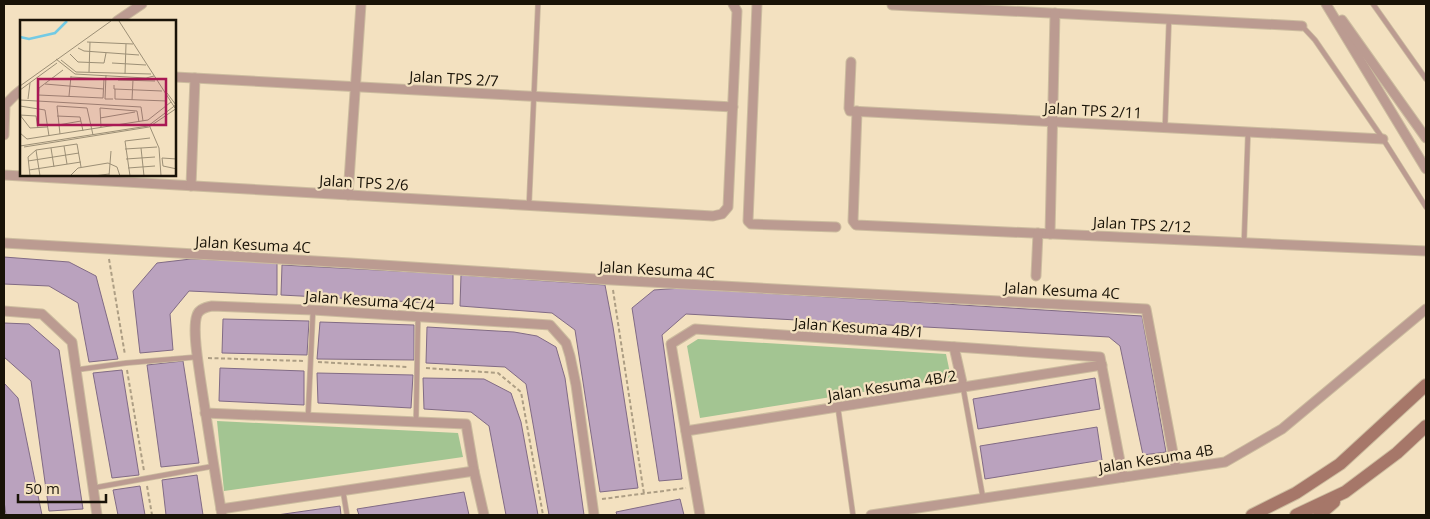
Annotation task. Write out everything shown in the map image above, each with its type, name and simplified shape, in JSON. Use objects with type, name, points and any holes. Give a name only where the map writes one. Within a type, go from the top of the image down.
[{"type":"street","points":[[118,20],[142,4]]},
{"type":"street","points":[[348,195],[361,4]]},
{"type":"street","points":[[757,4],[748,221],[751,224],[836,227]]},
{"type":"street","points":[[1050,234],[1054,11],[1062,4]]},
{"type":"street","points":[[1326,4],[1426,166]]},
{"type":"street","points":[[1330,4],[1426,138]]},
{"type":"street","points":[[892,5],[1054,11],[1302,26]]},
{"type":"street","points":[[733,107],[735,7]]},
{"type":"street","points":[[851,62],[849,108],[850,111],[857,111]]},
{"type":"street","name":"Jalan TPS 2/7","points":[[176,77],[733,107]]},
{"type":"street","points":[[191,186],[195,78]]},
{"type":"street","points":[[4,135],[4,104],[20,91]]},
{"type":"street","name":"Jalan TPS 2/6","points":[[21,176],[713,216],[722,214],[728,207],[733,107]]},
{"type":"street","name":"Jalan TPS 2/11","points":[[857,111],[1383,139]]},
{"type":"street","name":"Jalan TPS 2/12","points":[[857,111],[853,221],[856,225],[1426,251]]},
{"type":"street","name":"Jalan TPS 2/6","points":[[4,175],[20,176]]},
{"type":"street","points":[[1036,276],[1038,233]]},
{"type":"street","name":"Jalan Kesuma 4C","points":[[4,243],[341,262],[612,280],[1146,309],[1176,469]]},
{"type":"street","name":"Jalan Kesuma 4C/4","points":[[222,512],[205,413],[197,357],[195,325],[197,314],[203,308],[212,306],[312,310],[550,325],[566,343],[570,356],[576,385],[594,515]]},
{"type":"street","name":"Jalan Kesuma 4B","points":[[871,515],[1224,462],[1282,429],[1426,308]]},
{"type":"street","points":[[4,311],[42,314],[72,342],[97,515]]},
{"type":"street","name":"Jalan Kesuma 4B/1","points":[[700,515],[671,344],[695,329],[1100,357],[1102,365]]},
{"type":"street","points":[[954,347],[963,387]]},
{"type":"street","points":[[1102,365],[1123,477]]},
{"type":"street","name":"Jalan Kesuma 4B/2","points":[[686,431],[1102,365]]},
{"type":"street","points":[[1252,515],[1296,493],[1340,464],[1426,385]]},
{"type":"street","points":[[205,413],[466,424],[484,515]]},
{"type":"street","points":[[1319,515],[1426,426]]},
{"type":"street","points":[[222,512],[474,471]]},
{"type":"street","points":[[1296,515],[1346,492]]},
{"type":"lane","points":[[529,205],[538,4]]},
{"type":"lane","points":[[1373,4],[1426,79]]},
{"type":"lane","points":[[1165,127],[1169,19]]},
{"type":"lane","points":[[1302,26],[1315,40],[1383,139],[1426,207]]},
{"type":"lane","points":[[1244,243],[1248,132]]},
{"type":"lane","points":[[308,417],[312,310]]},
{"type":"lane","points":[[416,422],[418,316]]},
{"type":"lane","points":[[75,370],[126,363],[197,357]]},
{"type":"lane","points":[[963,387],[983,498]]},
{"type":"lane","points":[[838,407],[853,515]]},
{"type":"lane","points":[[93,488],[214,466]]},
{"type":"lane","points":[[343,491],[347,515]]},
{"type":"path","points":[[107,249],[152,515]]},
{"type":"path","points":[[612,280],[644,494]]},
{"type":"path","points":[[592,501],[695,487]]},
{"type":"green space","points":[[698,339],[946,354],[951,378],[700,418],[687,346]]},
{"type":"green space","points":[[217,421],[458,433],[463,457],[224,491]]},
{"type":"building","points":[[4,257],[69,262],[96,276],[118,359],[89,362],[78,303],[49,286],[4,284]]},
{"type":"building","points":[[191,259],[277,262],[277,295],[189,291],[170,314],[173,350],[140,353],[133,291],[157,263]]},
{"type":"building","points":[[282,265],[453,274],[453,304],[281,295]]},
{"type":"building","points":[[461,275],[605,285],[638,488],[600,492],[575,330],[552,313],[460,306]]},
{"type":"building","points":[[681,288],[1142,316],[1166,452],[1143,455],[1120,346],[1109,337],[686,314],[662,335],[682,479],[659,481],[632,308],[654,290]]},
{"type":"building","points":[[223,319],[309,321],[307,355],[222,353]]},
{"type":"building","points":[[320,322],[414,325],[414,360],[317,359]]},
{"type":"building","points":[[4,323],[29,324],[59,350],[83,509],[49,511],[31,381],[4,357]]},
{"type":"building","points":[[427,327],[514,332],[537,336],[556,347],[565,378],[584,515],[549,515],[526,384],[505,367],[426,363]]},
{"type":"building","points":[[183,361],[199,463],[161,467],[147,365]]},
{"type":"building","points":[[220,368],[304,371],[304,405],[219,401]]},
{"type":"building","points":[[122,370],[139,475],[112,478],[93,373]]},
{"type":"building","points":[[317,373],[413,375],[411,408],[318,403]]},
{"type":"building","points":[[423,378],[484,379],[511,393],[521,422],[538,515],[506,515],[489,426],[471,412],[424,409]]},
{"type":"building","points":[[1095,378],[1100,409],[978,429],[973,399]]},
{"type":"building","points":[[4,383],[18,398],[42,515],[6,515],[4,501]]},
{"type":"building","points":[[1097,427],[1102,460],[985,479],[980,446]]},
{"type":"building","points":[[197,475],[203,515],[166,515],[162,480]]},
{"type":"building","points":[[140,486],[145,515],[118,515],[113,490]]},
{"type":"building","points":[[464,492],[469,515],[359,515],[357,509]]},
{"type":"building","points":[[680,499],[684,515],[617,515],[616,512]]},
{"type":"building","points":[[340,506],[341,515],[277,515]]}]
